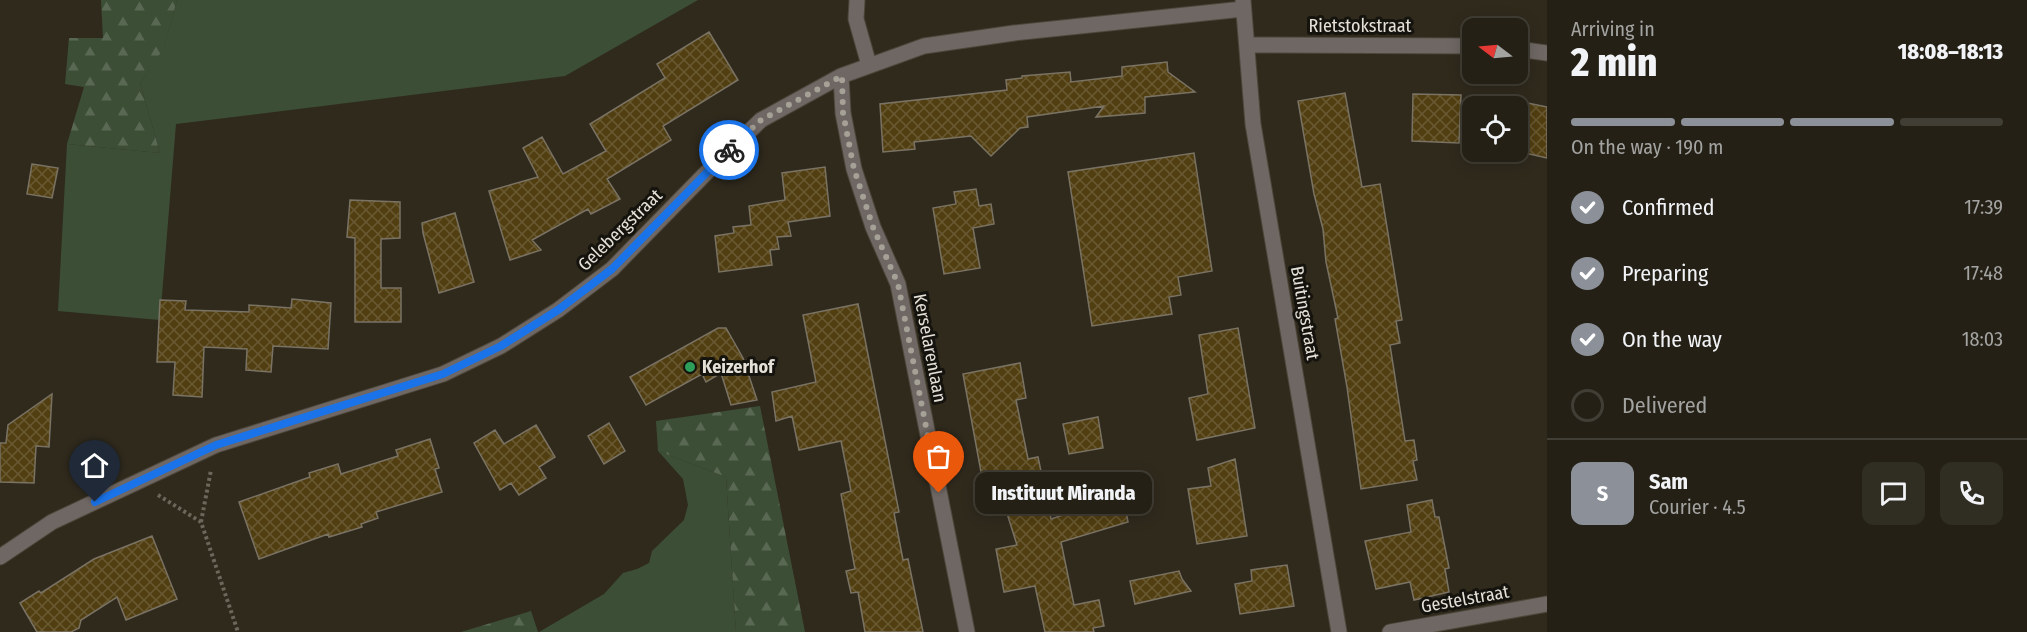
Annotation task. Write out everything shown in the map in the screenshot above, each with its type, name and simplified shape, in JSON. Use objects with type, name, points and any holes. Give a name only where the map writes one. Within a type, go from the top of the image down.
[{"type":"street","points":[[857,0],[856,19],[869,64]]},
{"type":"street","name":"Gelebergstraat","points":[[0,557],[52,522],[216,445],[443,374],[501,346],[558,310],[612,269],[761,120],[869,64],[924,46],[1243,5]]},
{"type":"street","name":"Buitingstraat","points":[[1243,5],[1252,124],[1339,632]]},
{"type":"street","name":"Rietstokstraat","points":[[1247,45],[1462,46]]},
{"type":"street","points":[[1528,50],[1547,52]]},
{"type":"street","name":"Kerselarenlaan","points":[[842,76],[843,113],[854,169],[873,227],[898,284],[967,632]]},
{"type":"street","name":"Gestelstraat","points":[[1390,632],[1547,604]]},
{"type":"path","points":[[216,445],[201,522],[238,632]]},
{"type":"path","points":[[138,481],[201,522]]},
{"type":"green space","points":[[101,0],[177,0],[164,48],[140,83],[160,153],[67,144],[84,87],[65,84],[69,38],[103,38]]},
{"type":"green space","points":[[177,0],[698,0],[565,76],[176,124],[160,320],[58,311],[67,144],[160,153],[140,83],[164,47]]},
{"type":"green space","points":[[760,406],[805,632],[736,632],[726,477],[658,451],[656,421]]},
{"type":"green space","points":[[658,451],[726,477],[736,632],[539,632],[604,594],[623,573],[649,563],[652,551],[684,520],[688,505],[683,479]]},
{"type":"green space","points":[[531,611],[538,632],[461,632]]},
{"type":"building","points":[[709,32],[738,80],[663,126],[671,140],[607,179],[620,199],[591,214],[588,209],[532,240],[541,250],[510,260],[489,191],[538,177],[523,148],[542,137],[563,174],[606,151],[590,124],[665,78],[657,64]]},
{"type":"building","points":[[1167,62],[1168,72],[1195,92],[1145,97],[1145,113],[1096,117],[1104,106],[1027,117],[1028,127],[1020,128],[991,156],[971,136],[914,142],[915,149],[883,152],[880,104],[1007,90],[1006,80],[1022,78],[1022,76],[1070,72],[1071,82],[1122,76],[1122,67]]},
{"type":"building","points":[[1345,93],[1362,187],[1380,184],[1402,320],[1396,321],[1400,343],[1390,345],[1405,441],[1414,440],[1417,460],[1413,461],[1417,480],[1361,489],[1335,319],[1338,318],[1298,101]]},
{"type":"building","points":[[1413,94],[1461,95],[1459,143],[1412,141]]},
{"type":"building","points":[[1528,103],[1547,107],[1547,158],[1528,154]]},
{"type":"building","points":[[1194,153],[1212,271],[1178,277],[1181,295],[1169,297],[1172,314],[1092,326],[1068,172]]},
{"type":"building","points":[[32,164],[58,168],[52,198],[27,194]]},
{"type":"building","points":[[825,167],[830,216],[788,222],[791,236],[777,237],[779,249],[770,250],[772,265],[719,272],[715,236],[734,233],[733,227],[751,225],[749,206],[785,200],[782,173]]},
{"type":"building","points":[[976,189],[979,206],[991,204],[994,224],[973,228],[980,268],[944,274],[933,208],[956,204],[954,192]]},
{"type":"building","points":[[350,200],[400,202],[400,238],[381,239],[381,288],[401,288],[401,322],[355,322],[355,238],[347,237]]},
{"type":"building","points":[[455,213],[474,282],[439,293],[422,223]]},
{"type":"building","points":[[292,299],[331,303],[328,349],[273,346],[271,372],[246,370],[247,349],[204,347],[202,397],[173,395],[175,362],[157,362],[160,300],[186,301],[185,310],[249,312],[249,305],[291,308]]},
{"type":"building","points":[[858,304],[899,512],[894,513],[903,560],[908,559],[923,632],[865,632],[858,592],[851,593],[846,571],[855,569],[841,494],[851,491],[841,441],[799,450],[792,416],[776,421],[772,392],[816,382],[803,315]]},
{"type":"building","name":"Keizerhof","points":[[718,328],[726,328],[743,358],[757,400],[731,405],[721,373],[706,382],[702,374],[646,405],[630,377]]},
{"type":"building","points":[[1238,328],[1255,428],[1197,440],[1189,398],[1208,394],[1199,335]]},
{"type":"building","points":[[1020,363],[1026,398],[1016,400],[1028,459],[1038,457],[1051,519],[1123,495],[1128,522],[1061,542],[1074,605],[1099,600],[1104,626],[1093,628],[1094,632],[1045,632],[1035,586],[1004,592],[996,549],[1017,545],[1005,507],[988,510],[963,374]]},
{"type":"building","points":[[52,394],[49,447],[36,446],[34,483],[0,482],[0,443],[6,443],[8,425]]},
{"type":"building","points":[[1098,417],[1103,448],[1069,454],[1063,424]]},
{"type":"building","points":[[609,423],[625,451],[604,464],[588,436]]},
{"type":"building","points":[[536,425],[555,457],[539,467],[546,478],[519,495],[511,483],[500,490],[474,443],[495,430],[504,444]]},
{"type":"building","points":[[430,439],[439,468],[435,469],[442,492],[376,512],[378,518],[361,524],[362,527],[329,537],[328,534],[259,559],[239,502],[310,477],[309,473],[338,464],[341,474],[398,456],[396,450]]},
{"type":"building","points":[[1235,459],[1247,536],[1197,544],[1188,489],[1211,486],[1208,468]]},
{"type":"building","points":[[1432,500],[1435,517],[1439,517],[1449,568],[1445,569],[1449,592],[1414,600],[1410,582],[1376,589],[1365,541],[1411,532],[1407,505]]},
{"type":"building","points":[[152,536],[177,599],[126,620],[117,597],[81,620],[79,628],[71,632],[37,632],[20,603],[39,591],[41,593],[94,559]]},
{"type":"building","points":[[1287,565],[1294,606],[1240,614],[1235,584],[1252,581],[1251,570]]},
{"type":"building","points":[[1179,571],[1191,591],[1135,604],[1130,581]]},
{"type":"way so far","points":[[729,150],[761,120],[842,76],[843,113],[854,169],[873,227],[898,284],[939,493]]},
{"type":"place","name":"Keizerhof","points":[[690,367]]},
{"type":"place","name":"Instituut Miranda","points":[[939,493]]},
{"type":"route","points":[[95,502],[216,445],[443,374],[501,346],[558,310],[612,269],[729,150]]}]
